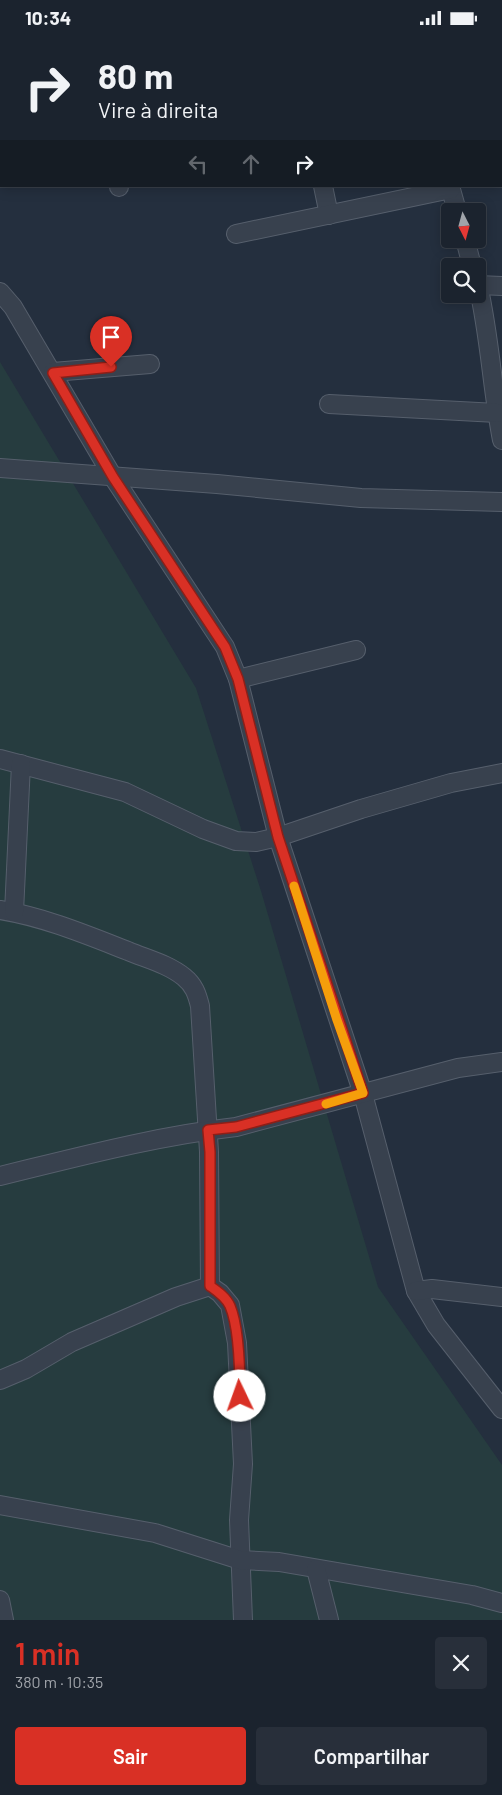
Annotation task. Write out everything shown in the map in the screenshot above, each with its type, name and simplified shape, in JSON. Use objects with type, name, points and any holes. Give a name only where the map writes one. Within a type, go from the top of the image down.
[{"type":"street","points":[[324,187],[329,215]]},
{"type":"street","points":[[236,234],[451,188],[455,203]]},
{"type":"street","points":[[486,285],[502,286]]},
{"type":"street","points":[[0,292],[13,307],[113,477],[225,647],[238,679],[278,837],[363,1093],[416,1291],[436,1325],[502,1409]]},
{"type":"street","points":[[482,303],[502,441]]},
{"type":"street","points":[[53,373],[150,364]]},
{"type":"street","points":[[328,404],[497,413]]},
{"type":"street","points":[[0,468],[361,498],[502,502]]},
{"type":"street","points":[[238,679],[356,650]]},
{"type":"street","points":[[0,759],[126,792],[203,829],[236,841],[256,842],[278,837],[361,809],[451,783],[502,773]]},
{"type":"street","points":[[21,763],[7,911],[77,931],[171,968],[186,978],[196,990],[200,1006],[210,1152],[210,1286]]},
{"type":"street","points":[[0,1176],[124,1146],[208,1130],[236,1127],[458,1068],[502,1062]]},
{"type":"street","points":[[0,1380],[26,1369],[72,1342],[176,1297],[210,1286]]},
{"type":"street","points":[[210,1286],[220,1293],[230,1305],[237,1343],[243,1464],[239,1520],[242,1620]]},
{"type":"street","points":[[416,1291],[432,1289],[472,1292],[502,1297]]},
{"type":"street","points":[[0,1505],[155,1533],[240,1560],[279,1562],[472,1595],[502,1603]]},
{"type":"street","points":[[316,1569],[329,1620]]},
{"type":"street","points":[[0,1600],[4,1620]]},
{"type":"green space","points":[[0,362],[196,688],[261,891],[378,1287],[502,1465],[502,1620],[0,1620]]},
{"type":"slow traffic","points":[[294,886],[337,1020],[363,1093],[326,1104]]},
{"type":"route","points":[[111,367],[53,373],[113,477],[225,647],[238,679],[278,837],[337,1020],[363,1093],[303,1111],[236,1127],[208,1130],[210,1152],[210,1286],[220,1293],[230,1305],[237,1343],[240,1396]]}]
